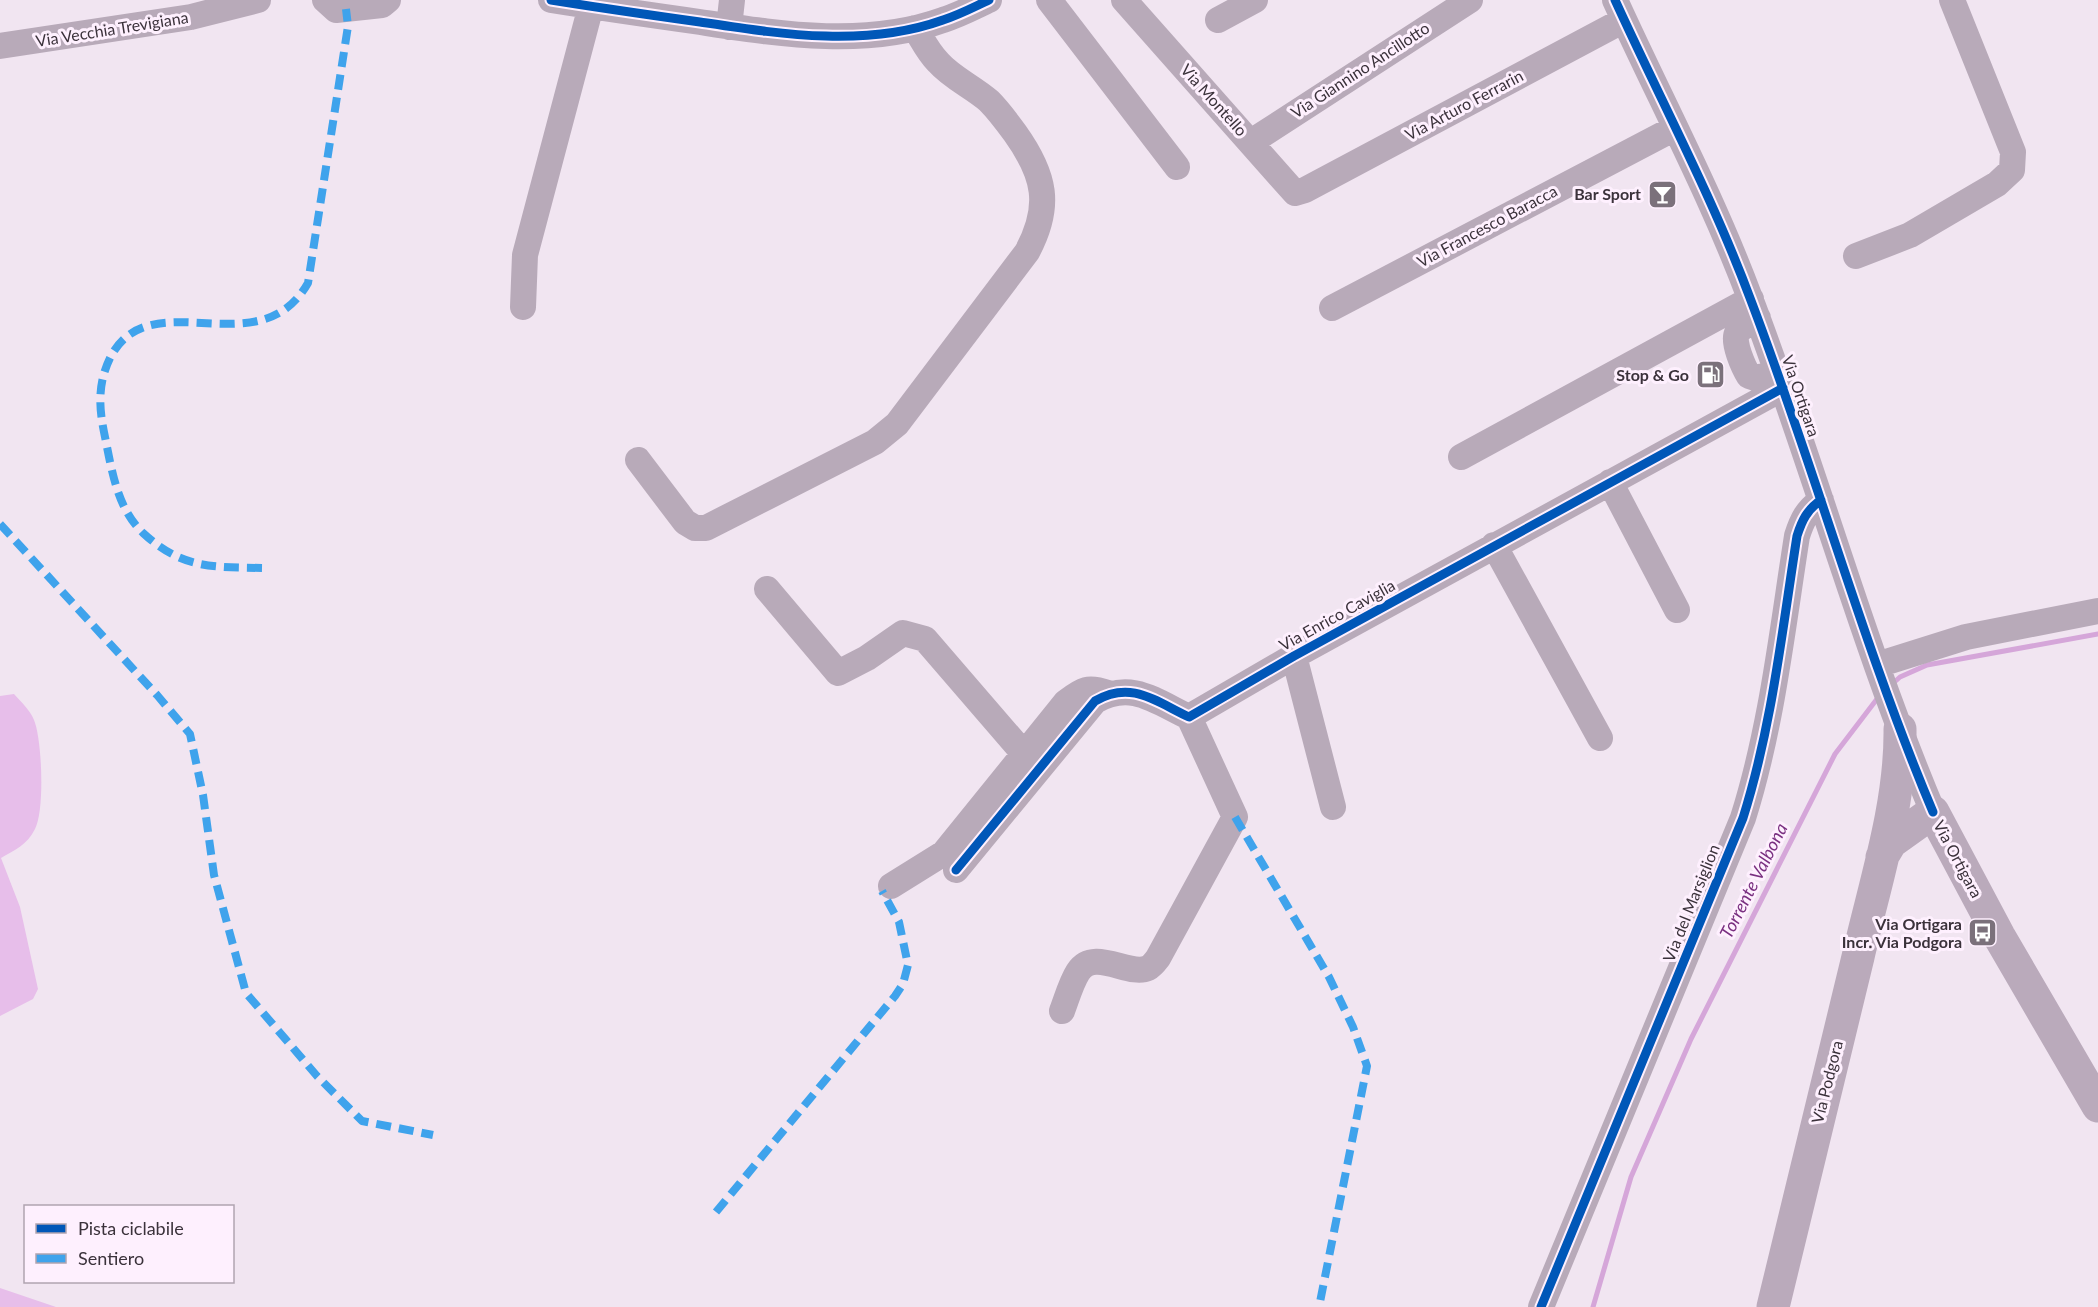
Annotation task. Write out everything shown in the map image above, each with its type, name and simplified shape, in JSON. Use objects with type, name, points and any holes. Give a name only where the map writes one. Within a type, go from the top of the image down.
[{"type":"main road","name":"Via Podgora","points":[[1773,1307],[1882,856],[1900,756],[1897,720]]},
{"type":"main road","points":[[1891,812],[1909,800],[1931,806]]},
{"type":"main road","name":"Via Podgora","points":[[1882,856],[1891,842],[1931,806]]},
{"type":"main road","name":"Via Ortigara","points":[[1931,806],[1994,926],[2098,1106]]},
{"type":"street","name":"Via Vecchia Trevigiana","points":[[0,46],[191,17],[258,0]]},
{"type":"street","points":[[325,0],[336,10],[382,5],[388,0]]},
{"type":"street","points":[[551,0],[812,37],[865,35],[915,28],[942,21],[973,3]]},
{"type":"street","points":[[729,27],[732,0]]},
{"type":"street","points":[[1049,0],[1177,167]]},
{"type":"street","name":"Via Montello","points":[[1124,0],[1295,193],[1305,190]]},
{"type":"street","points":[[1218,20],[1255,0]]},
{"type":"street","name":"Via Giannino Ancillotto","points":[[1251,141],[1470,0]]},
{"type":"street","points":[[1856,256],[1910,235],[1997,184],[2012,170],[2013,152],[1952,0]]},
{"type":"street","points":[[523,307],[525,255],[591,6]]},
{"type":"street","name":"Via Ortigara","points":[[1619,10],[1725,236],[1755,309],[1897,720],[1931,806]]},
{"type":"street","name":"Via Arturo Ferrarin","points":[[1305,190],[1619,10]]},
{"type":"street","points":[[638,460],[685,522],[695,528],[706,528],[875,442],[897,424],[1027,252],[1038,228],[1044,196],[1039,173],[1004,117],[989,102],[939,64],[915,28]]},
{"type":"street","name":"Via Francesco Baracca","points":[[1332,308],[1675,128]]},
{"type":"street","points":[[1461,457],[1755,309]]},
{"type":"street","name":"Via Enrico Caviglia","points":[[1189,717],[1294,656],[1610,482],[1780,380]]},
{"type":"street","points":[[1610,482],[1677,610]]},
{"type":"street","name":"Via del Marsiglion","points":[[1541,1307],[1743,818],[1767,731],[1797,536],[1809,509],[1821,500]]},
{"type":"street","points":[[1494,545],[1600,738]]},
{"type":"street","points":[[767,589],[838,673],[867,658],[903,633],[925,639],[1031,762]]},
{"type":"street","points":[[1880,671],[1966,637],[2098,611]]},
{"type":"street","name":"Via Enrico Caviglia","points":[[1294,656],[1333,807]]},
{"type":"street","points":[[891,886],[944,852],[1031,762],[1095,701],[1108,693],[1137,692],[1189,717],[1235,817],[1151,967],[1138,970],[1096,961],[1085,964],[1078,971],[1062,1011]]},
{"type":"street","points":[[956,870],[1031,762]]},
{"type":"shaded area","points":[[14,694],[30,713],[37,729],[41,774],[40,807],[35,829],[28,839],[1,858],[20,907],[38,989],[33,999],[0,1016],[0,696]]},
{"type":"shaded area","points":[[0,1288],[56,1307],[0,1307]]},
{"type":"waterway","name":"Torrente Valbona","points":[[1891,685],[1900,677],[1927,665],[2098,634]]},
{"type":"waterway","name":"Torrente Valbona","points":[[1593,1307],[1631,1177],[1691,1039],[1835,754],[1880,695]]},
{"type":"marked path","points":[[262,568],[213,566],[185,560],[157,545],[134,523],[121,501],[110,463],[103,427],[101,387],[110,358],[128,336],[151,325],[177,322],[234,324],[262,320],[287,308],[308,283],[348,26],[346,9]]},
{"type":"marked path","points":[[0,524],[190,734],[203,795],[214,875],[246,993],[317,1076],[362,1121],[433,1135]]},
{"type":"marked path","points":[[1235,817],[1329,977],[1353,1027],[1367,1066],[1319,1307]]},
{"type":"marked path","points":[[716,1212],[903,984],[908,965],[899,922],[882,891]]},
{"type":"cycle path","points":[[551,0],[761,31],[822,36],[883,34],[913,29],[949,18],[989,0]]},
{"type":"cycle path","points":[[1615,0],[1702,185],[1750,298],[1884,685],[1933,812]]},
{"type":"cycle path","points":[[956,870],[1095,701],[1120,692],[1132,693],[1154,699],[1189,717],[1294,656],[1783,388]]},
{"type":"cycle path","points":[[1541,1307],[1743,818],[1769,713],[1797,536],[1806,516],[1821,500]]},
{"type":"place","name":"Bar Sport","points":[[1662,194]]},
{"type":"place","name":"Stop & Go","points":[[1710,375]]},
{"type":"place","name":"Via Ortigara Incr. Via Podgora","points":[[1983,933]]}]
